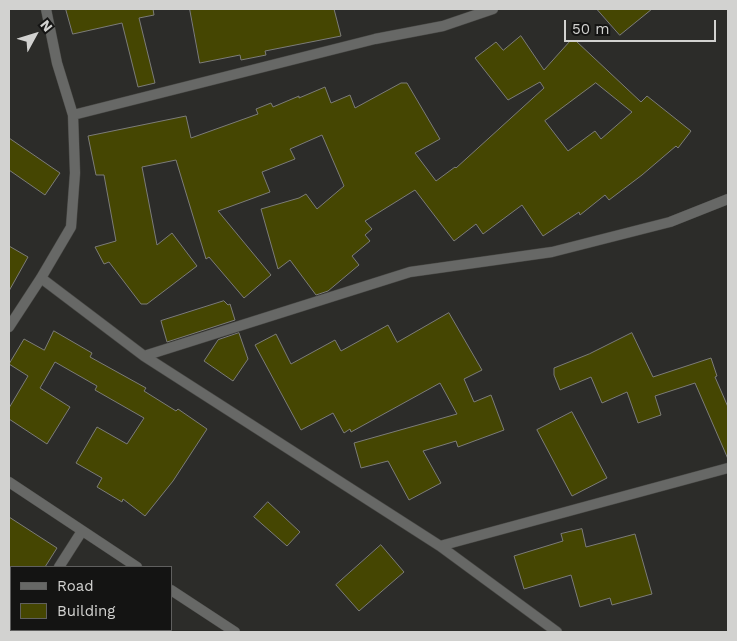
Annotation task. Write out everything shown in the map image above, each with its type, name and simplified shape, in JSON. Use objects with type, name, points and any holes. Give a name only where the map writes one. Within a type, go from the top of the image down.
[{"type":"street","points":[[9,327],[71,227],[74,173],[72,115],[57,63],[46,9]]},
{"type":"street","points":[[72,115],[375,39],[443,26],[493,9]]},
{"type":"street","points":[[144,356],[410,272],[552,252],[670,222],[728,199]]},
{"type":"street","points":[[41,278],[144,356],[440,546],[557,632]]},
{"type":"street","points":[[440,546],[728,468]]},
{"type":"street","points":[[9,482],[135,566]]},
{"type":"street","points":[[60,566],[82,531]]},
{"type":"street","points":[[172,591],[235,632]]},
{"type":"building","points":[[66,9],[153,9],[154,15],[139,18],[155,83],[138,87],[122,23],[73,34]]},
{"type":"building","points":[[190,9],[334,9],[341,36],[265,51],[266,55],[241,60],[240,55],[200,63]]},
{"type":"building","points":[[597,9],[652,9],[620,35]]},
{"type":"building","points":[[521,36],[544,70],[570,41],[576,41],[641,102],[647,96],[691,131],[678,148],[676,146],[609,200],[605,195],[580,215],[579,212],[543,236],[522,205],[483,234],[476,224],[454,241],[415,190],[365,221],[372,229],[365,235],[370,241],[352,256],[359,265],[328,291],[316,295],[290,260],[278,269],[261,209],[299,198],[306,194],[317,209],[344,186],[322,135],[290,149],[295,159],[262,172],[270,192],[218,211],[271,275],[244,298],[209,257],[206,259],[176,160],[142,167],[157,245],[172,233],[197,266],[147,304],[141,304],[109,262],[104,264],[95,247],[116,241],[104,175],[96,175],[88,136],[186,116],[191,138],[258,114],[256,109],[271,103],[273,107],[325,87],[331,103],[350,95],[355,108],[401,83],[407,83],[440,139],[415,153],[436,181],[456,168],[544,88],[540,82],[508,100],[475,58],[496,42],[503,50]],"holes":[[[596,83],[632,112],[601,139],[595,131],[568,151],[545,121]]]},
{"type":"building","points":[[9,138],[60,173],[45,195],[9,170]]},
{"type":"building","points":[[9,246],[28,257],[9,291]]},
{"type":"building","points":[[224,301],[228,305],[230,304],[235,320],[167,342],[161,321]]},
{"type":"building","points":[[449,313],[482,370],[464,379],[474,402],[491,395],[504,430],[458,447],[456,441],[423,451],[441,483],[409,500],[388,461],[361,468],[354,443],[457,414],[440,383],[351,432],[350,429],[344,433],[333,413],[301,430],[255,345],[276,334],[291,364],[335,340],[341,351],[388,325],[397,342]]},
{"type":"building","points":[[54,331],[92,353],[90,357],[146,388],[144,391],[176,411],[178,409],[207,429],[173,481],[145,516],[123,499],[122,502],[97,487],[102,478],[76,463],[97,427],[127,444],[144,418],[95,390],[97,386],[55,362],[40,388],[70,407],[47,444],[9,419],[9,408],[28,376],[9,364],[24,339],[44,350]]},
{"type":"building","points":[[239,333],[248,359],[233,381],[204,361],[218,340]]},
{"type":"building","points":[[632,333],[653,377],[711,358],[717,376],[715,377],[728,407],[728,459],[695,383],[655,396],[661,415],[638,423],[627,392],[602,403],[591,377],[560,390],[554,375],[554,368],[589,354]]},
{"type":"building","points":[[572,412],[607,478],[572,496],[537,430]]},
{"type":"building","points":[[268,502],[300,532],[287,546],[254,517]]},
{"type":"building","points":[[9,517],[57,548],[46,566],[9,567]]},
{"type":"building","points":[[582,529],[586,547],[635,534],[652,594],[612,605],[610,598],[580,607],[571,575],[524,589],[514,556],[563,541],[561,534]]},
{"type":"building","points":[[381,545],[404,572],[359,611],[336,585]]}]
